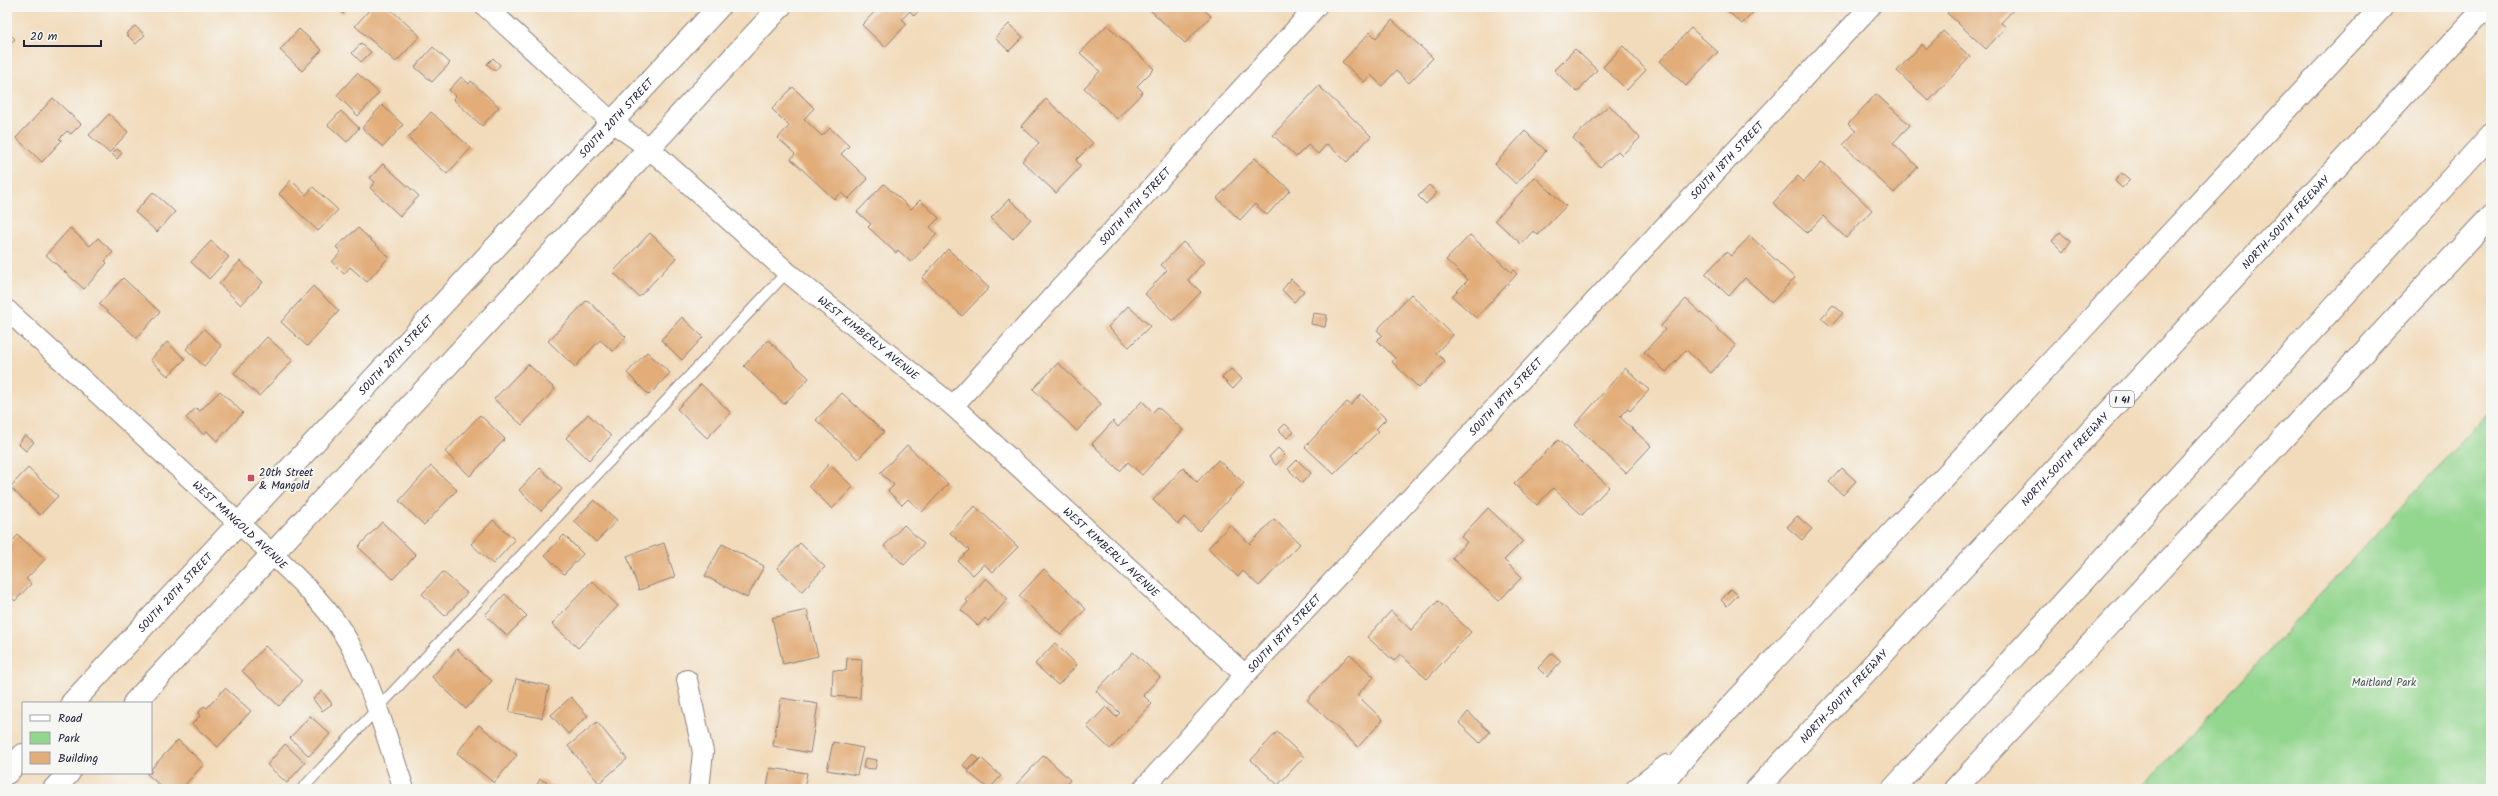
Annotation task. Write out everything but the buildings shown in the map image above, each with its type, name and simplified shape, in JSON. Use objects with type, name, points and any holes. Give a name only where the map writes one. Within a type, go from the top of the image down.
[{"type":"main road","name":"SOUTH 20TH STREET","points":[[73,702],[719,7]]},
{"type":"main road","points":[[135,702],[271,553],[780,7]]},
{"type":"main road","points":[[1658,789],[1692,748],[2382,7]]},
{"type":"main road","name":"NORTH-SOUTH FREEWAY","points":[[1757,789],[2486,7]]},
{"type":"main road","points":[[1893,789],[2491,135]]},
{"type":"main road","points":[[1954,789],[2491,216]]},
{"type":"main road","points":[[1637,789],[1692,748]]},
{"type":"main road","points":[[7,773],[22,756]]},
{"type":"main road","points":[[54,789],[68,774]]},
{"type":"street","name":"WEST KIMBERLY AVENUE","points":[[486,7],[612,122],[649,148],[787,272],[953,406],[1245,675]]},
{"type":"street","name":"SOUTH 19TH STREET","points":[[953,406],[1316,7]]},
{"type":"street","name":"SOUTH 18TH STREET","points":[[1143,789],[1245,675],[1870,7]]},
{"type":"street","name":"WEST MANGOLD AVENUE","points":[[7,310],[304,584],[349,642],[378,708],[404,789]]},
{"type":"street","points":[[687,680],[703,752],[699,789]]},
{"type":"lane","points":[[302,789],[787,272]]},
{"type":"green space","name":"Maitland Park","points":[[2491,409],[2491,789],[2141,789]]},
{"type":"place","name":"20th Street & Mangold","points":[[251,478]]}]
